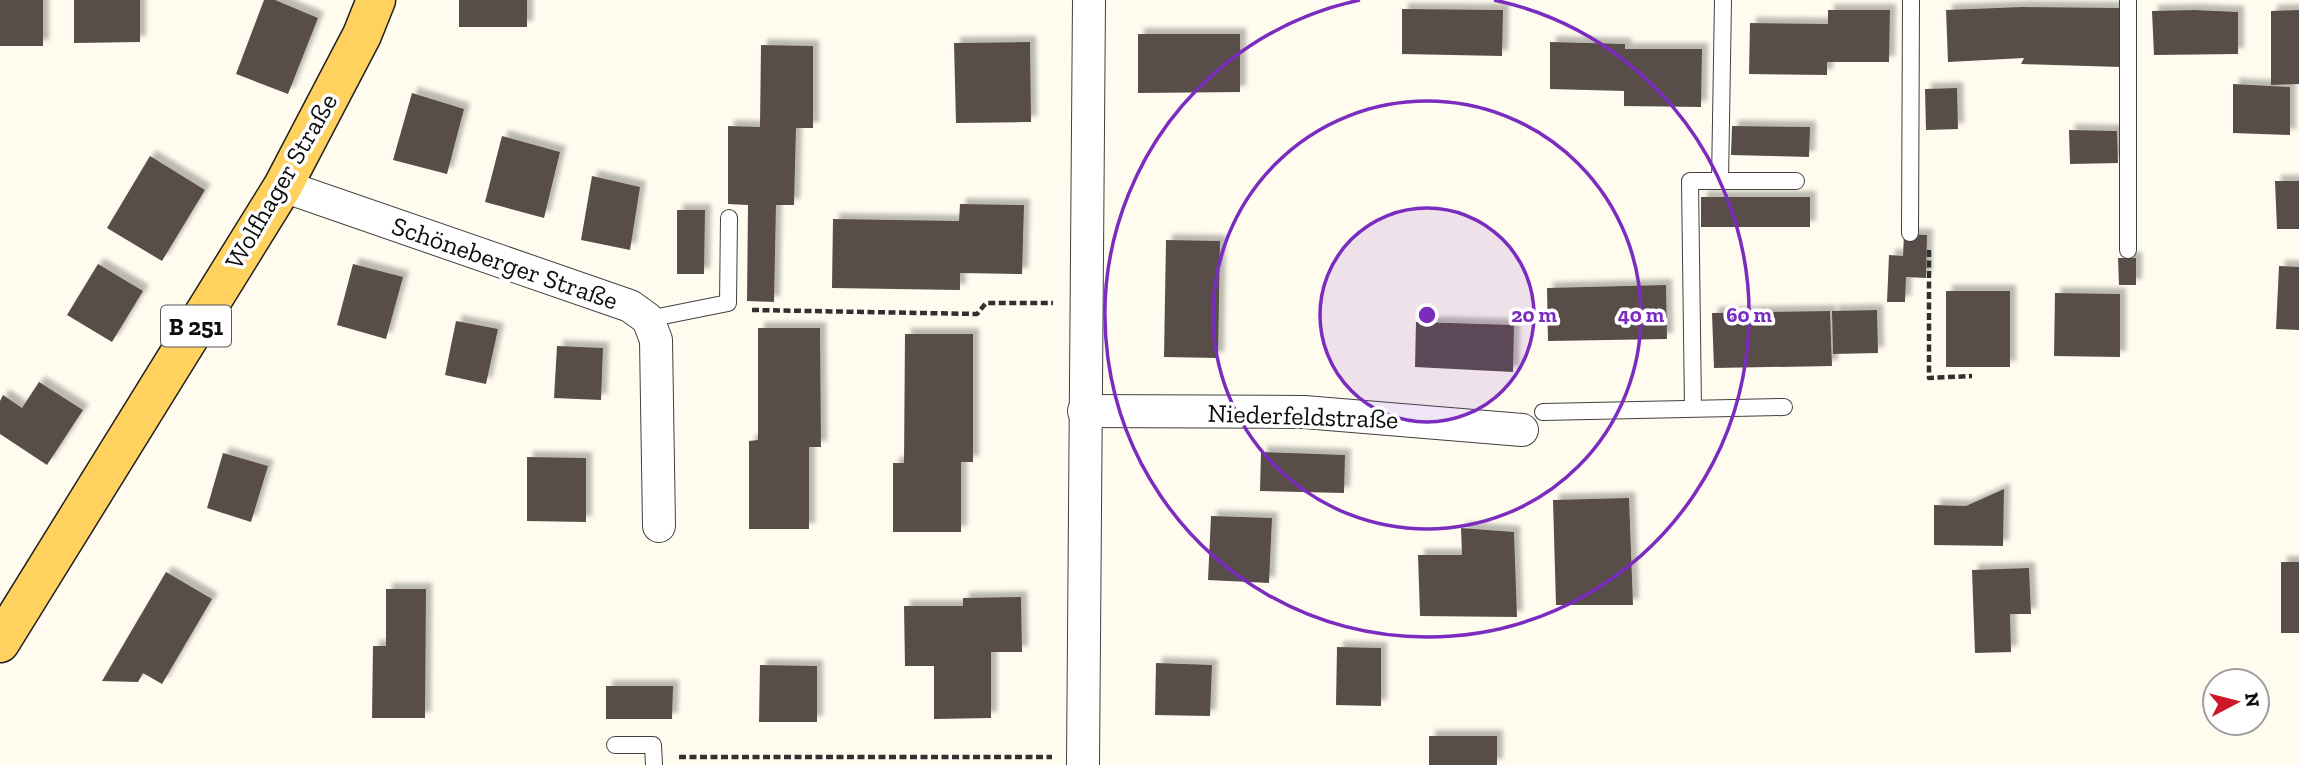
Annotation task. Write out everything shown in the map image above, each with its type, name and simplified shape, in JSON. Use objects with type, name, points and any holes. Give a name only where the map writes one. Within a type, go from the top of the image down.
[{"type":"main road","name":"Wolfhager Straße","points":[[0,643],[283,186],[362,35],[376,0]]},
{"type":"street","points":[[1083,761],[1084,303],[1089,0]]},
{"type":"street","name":"Schöneberger Straße","points":[[283,186],[630,306],[648,318]]},
{"type":"street","points":[[648,318],[656,340],[660,526]]},
{"type":"street","name":"Niederfeldstraße","points":[[1084,411],[1304,412],[1532,421]]},
{"type":"lane","points":[[1720,181],[1723,0]]},
{"type":"lane","points":[[1910,228],[1911,0]]},
{"type":"lane","points":[[2128,0],[2128,250]]},
{"type":"lane","points":[[1693,408],[1690,181],[1796,181]]},
{"type":"lane","points":[[728,303],[729,218]]},
{"type":"lane","name":"Schöneberger Straße","points":[[648,318],[728,303]]},
{"type":"lane","points":[[1532,421],[1693,408],[1784,407]]},
{"type":"lane","points":[[615,745],[653,745],[654,761]]},
{"type":"path","points":[[1910,228],[1928,224],[1929,378],[1972,376]]},
{"type":"path","points":[[728,303],[747,310],[977,314],[986,303],[1084,303]]},
{"type":"path","points":[[654,761],[1083,761]]},
{"type":"building","points":[[0,0],[43,0],[43,46],[0,46]]},
{"type":"building","points":[[74,0],[140,0],[140,42],[74,43]]},
{"type":"building","points":[[264,0],[275,0],[318,18],[288,94],[236,74]]},
{"type":"building","points":[[459,0],[527,0],[527,27],[459,27]]},
{"type":"building","points":[[2022,7],[2123,8],[2121,67],[2021,64],[2024,58],[1948,62],[1946,10]]},
{"type":"building","points":[[1402,9],[1503,10],[1502,56],[1402,54]]},
{"type":"building","points":[[1828,10],[1890,10],[1889,62],[1827,62],[1827,75],[1749,74],[1750,23],[1828,24]]},
{"type":"building","points":[[2299,10],[2299,84],[2271,85],[2271,11]]},
{"type":"building","points":[[2152,11],[2238,12],[2238,54],[2154,55]]},
{"type":"building","points":[[1138,34],[1240,34],[1240,92],[1138,93]]},
{"type":"building","points":[[1030,42],[1031,122],[956,123],[954,43]]},
{"type":"building","points":[[1550,42],[1625,44],[1625,49],[1702,49],[1701,107],[1624,106],[1624,91],[1550,89]]},
{"type":"building","points":[[761,45],[813,46],[813,128],[796,128],[794,205],[776,205],[774,302],[747,301],[748,205],[728,204],[728,126],[760,127]]},
{"type":"building","points":[[2233,84],[2290,87],[2290,135],[2233,133]]},
{"type":"building","points":[[1957,88],[1958,129],[1926,130],[1925,89]]},
{"type":"building","points":[[412,93],[464,109],[447,174],[393,160]]},
{"type":"building","points":[[1732,126],[1810,127],[1809,157],[1731,155]]},
{"type":"building","points":[[2069,130],[2117,131],[2118,163],[2070,164]]},
{"type":"building","points":[[502,136],[560,152],[544,218],[485,202]]},
{"type":"building","points":[[150,156],[205,190],[162,261],[107,228]]},
{"type":"building","points":[[592,176],[640,187],[630,250],[581,240]]},
{"type":"building","points":[[2275,181],[2299,181],[2299,229],[2277,229]]},
{"type":"building","points":[[1701,197],[1810,197],[1810,227],[1701,227]]},
{"type":"building","points":[[960,204],[1024,205],[1022,274],[960,273],[960,290],[832,288],[833,219],[959,221]]},
{"type":"building","points":[[677,210],[705,210],[704,274],[677,274]]},
{"type":"building","points":[[1904,234],[1927,235],[1926,278],[1906,277],[1905,302],[1887,302],[1889,255],[1903,256]]},
{"type":"building","points":[[1166,240],[1220,241],[1218,358],[1164,357]]},
{"type":"building","points":[[2118,258],[2136,258],[2136,285],[2119,285]]},
{"type":"building","points":[[98,264],[143,291],[112,342],[67,315]]},
{"type":"building","points":[[353,264],[403,277],[386,339],[337,325]]},
{"type":"building","points":[[2279,266],[2299,267],[2299,330],[2276,329]]},
{"type":"building","points":[[1666,285],[1667,339],[1548,341],[1547,288]]},
{"type":"building","points":[[1946,291],[2010,291],[2010,367],[1946,367]]},
{"type":"building","points":[[2055,293],[2120,294],[2120,357],[2054,356]]},
{"type":"building","points":[[1877,310],[1878,353],[1833,354],[1832,311]]},
{"type":"building","points":[[1830,311],[1832,366],[1714,368],[1712,313]]},
{"type":"building","points":[[456,321],[498,329],[486,384],[445,375]]},
{"type":"building","points":[[1416,322],[1514,325],[1513,372],[1415,367]]},
{"type":"building","points":[[758,328],[820,328],[821,447],[809,447],[809,529],[749,529],[749,441],[758,440]]},
{"type":"building","points":[[905,334],[973,334],[973,462],[961,462],[961,532],[893,532],[893,463],[904,463]]},
{"type":"building","points":[[557,346],[603,348],[601,400],[554,398]]},
{"type":"building","points":[[39,382],[83,410],[47,465],[0,434],[0,401],[3,395],[22,408]]},
{"type":"building","points":[[1261,452],[1345,455],[1344,493],[1260,491]]},
{"type":"building","points":[[223,453],[268,466],[251,522],[207,508]]},
{"type":"building","points":[[527,457],[586,458],[586,522],[527,521]]},
{"type":"building","points":[[2004,489],[2003,546],[1934,545],[1934,505],[1966,506]]},
{"type":"building","points":[[1629,498],[1633,605],[1556,605],[1553,500]]},
{"type":"building","points":[[1211,516],[1272,518],[1269,583],[1208,580]]},
{"type":"building","points":[[1461,528],[1514,532],[1517,617],[1420,616],[1418,555],[1462,555]]},
{"type":"building","points":[[2281,562],[2299,562],[2299,633],[2281,633]]},
{"type":"building","points":[[2029,568],[2031,614],[2010,614],[2011,652],[1975,653],[1972,570]]},
{"type":"building","points":[[166,572],[212,599],[162,684],[143,673],[138,682],[102,681]]},
{"type":"building","points":[[386,589],[426,589],[425,718],[372,718],[373,646],[386,646]]},
{"type":"building","points":[[1021,597],[1022,652],[991,652],[991,718],[934,719],[934,666],[905,666],[904,606],[963,606],[963,598]]},
{"type":"building","points":[[1337,647],[1381,648],[1381,706],[1336,705]]},
{"type":"building","points":[[1156,663],[1212,665],[1210,716],[1155,715]]},
{"type":"building","points":[[760,665],[817,666],[817,722],[759,722]]},
{"type":"building","points":[[606,686],[673,686],[672,719],[606,719]]},
{"type":"building","points":[[1429,736],[1497,736],[1497,765],[1429,765]]}]
